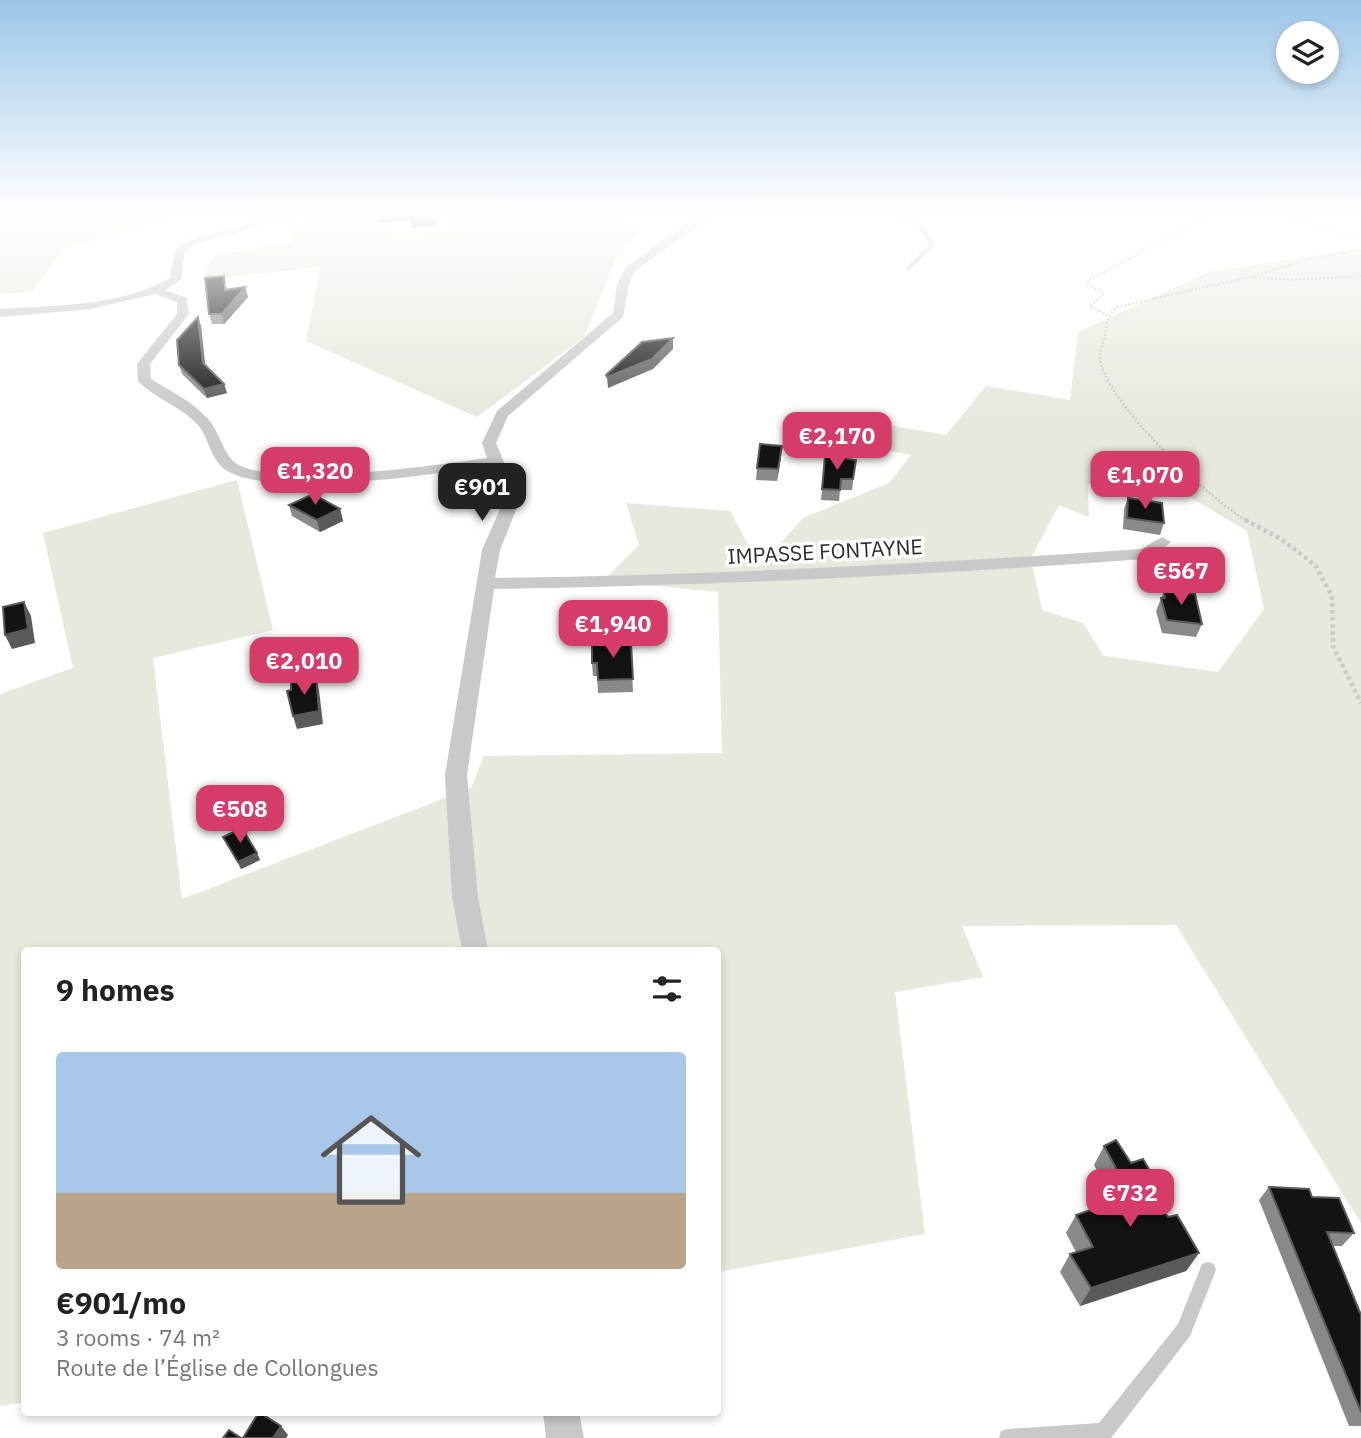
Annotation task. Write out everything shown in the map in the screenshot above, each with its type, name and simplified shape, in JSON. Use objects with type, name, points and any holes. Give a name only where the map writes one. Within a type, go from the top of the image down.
[{"type":"street","points":[[0,313],[125,300],[159,292],[174,281]]},
{"type":"street","points":[[474,947],[465,897],[456,775],[491,550],[512,500],[489,443],[502,414],[619,314],[624,281]]},
{"type":"street","points":[[159,292],[183,300],[183,314],[143,365],[145,381],[183,404],[207,427],[229,466],[252,477],[357,477],[496,461]]},
{"type":"street","name":"IMPASSE FONTAYNE","points":[[486,584],[719,581],[969,567],[1145,554],[1162,542]]},
{"type":"street","points":[[562,1416],[565,1438]]},
{"type":"lane","points":[[1008,1438],[1104,1432],[1184,1330],[1208,1270]]},
{"type":"path","points":[[1089,281],[1087,285],[1101,290],[1104,294],[1090,306],[1107,316]]},
{"type":"path","points":[[1230,281],[1117,307],[1107,316],[1100,357],[1111,385],[1153,440],[1231,512],[1281,539],[1315,565],[1332,596],[1333,646],[1361,703]]},
{"type":"shaded area","points":[[0,281],[40,281],[32,292],[0,294]]},
{"type":"shaded area","points":[[317,281],[607,281],[584,337],[477,417],[306,341]]},
{"type":"shaded area","points":[[1189,281],[1361,281],[1361,1223],[1176,925],[962,926],[983,977],[895,992],[925,1234],[721,1271],[721,947],[21,947],[21,1402],[0,1406],[0,694],[73,668],[43,533],[237,480],[273,630],[153,658],[182,899],[471,788],[484,756],[722,753],[718,592],[603,581],[639,545],[626,503],[730,511],[760,566],[803,518],[889,483],[911,455],[830,439],[836,416],[946,435],[986,386],[1070,400],[1078,332]],"holes":[[[1138,466],[1247,531],[1264,609],[1218,672],[1104,656],[1083,623],[1042,610],[1031,558],[1059,505],[1089,517],[1088,484]]]},
{"type":"building","points":[[205,281],[224,281],[225,290],[245,287],[222,314],[209,314]]},
{"type":"building","points":[[198,317],[203,363],[224,384],[204,389],[179,365],[177,340]]},
{"type":"building","points":[[673,338],[652,359],[607,377],[606,375],[642,342]]},
{"type":"building","points":[[760,444],[782,446],[778,469],[757,468]]},
{"type":"building","points":[[825,456],[856,460],[853,479],[841,479],[840,490],[822,489]]},
{"type":"building","points":[[313,494],[340,509],[317,520],[289,505]]},
{"type":"building","points":[[1128,498],[1162,503],[1164,523],[1127,518]]},
{"type":"building","points":[[1164,591],[1195,594],[1202,624],[1167,620],[1161,598],[1165,598]]},
{"type":"building","points":[[24,602],[28,629],[5,635],[3,607]]},
{"type":"building","points":[[616,639],[616,644],[631,643],[633,679],[598,680],[597,663],[592,663],[592,640]]},
{"type":"building","points":[[316,677],[319,711],[293,716],[287,691],[291,690],[291,682]]},
{"type":"building","points":[[242,828],[257,853],[238,862],[223,837]]},
{"type":"building","points":[[1116,1140],[1131,1163],[1143,1159],[1156,1181],[1145,1183],[1168,1217],[1177,1215],[1199,1253],[1091,1288],[1070,1254],[1093,1247],[1076,1215],[1131,1196],[1104,1146]]},
{"type":"building","points":[[1269,1187],[1309,1189],[1312,1197],[1339,1198],[1354,1233],[1327,1232],[1361,1315],[1361,1412]]},
{"type":"building","points":[[257,1416],[265,1416],[281,1426],[273,1438],[243,1438]]},
{"type":"building","points":[[229,1430],[241,1438],[223,1438]]}]
